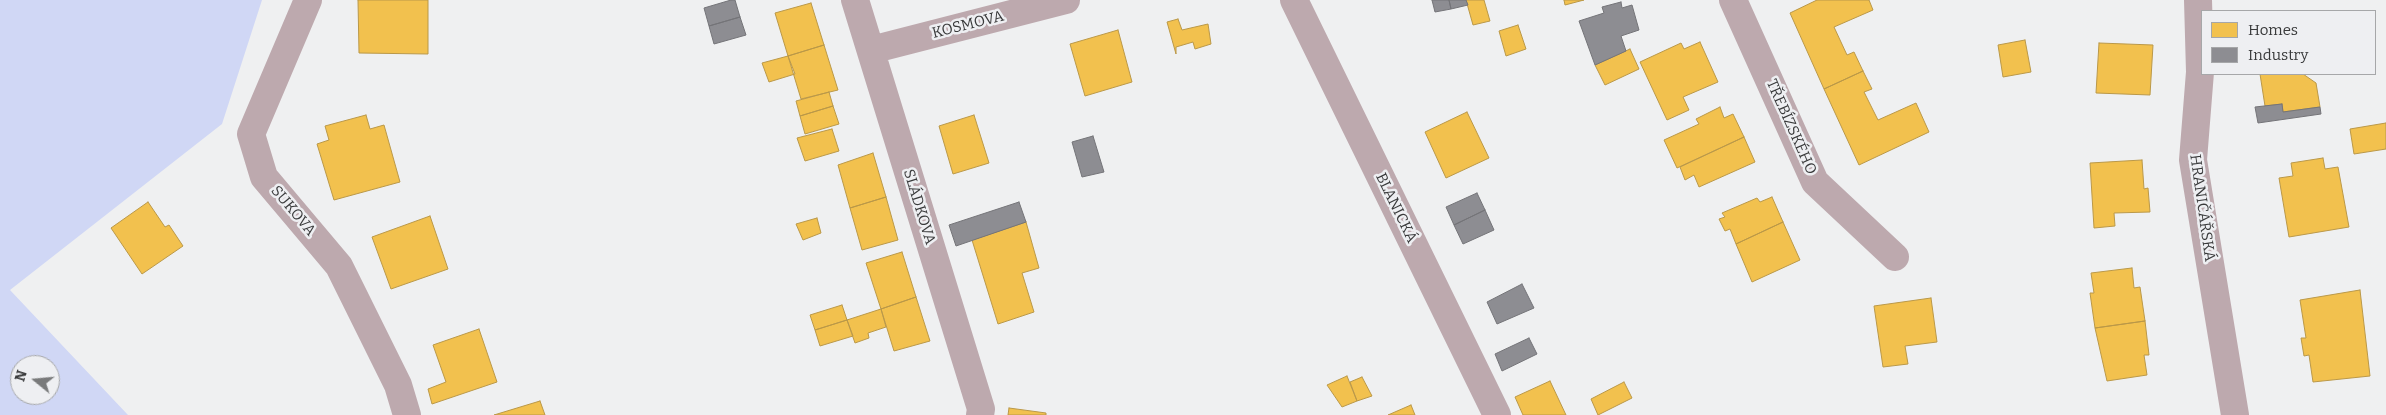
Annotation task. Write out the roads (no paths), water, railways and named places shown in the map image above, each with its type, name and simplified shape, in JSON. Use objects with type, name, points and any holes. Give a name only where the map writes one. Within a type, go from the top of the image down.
[{"type":"street","name":"SUKOVA","points":[[308,0],[251,134],[264,176],[339,266],[398,384],[407,415]]},
{"type":"street","name":"SLÁDKOVA","points":[[856,0],[981,409],[980,415]]},
{"type":"street","name":"KOSMOVA","points":[[871,50],[1066,0]]},
{"type":"street","name":"BLANICKÁ","points":[[1294,0],[1497,415]]},
{"type":"street","name":"TŘEBÍZSKÉHO","points":[[1733,0],[1816,182],[1895,257]]},
{"type":"street","name":"HRANIČÁŘSKÁ","points":[[2198,0],[2200,72],[2192,160],[2235,415]]}]
